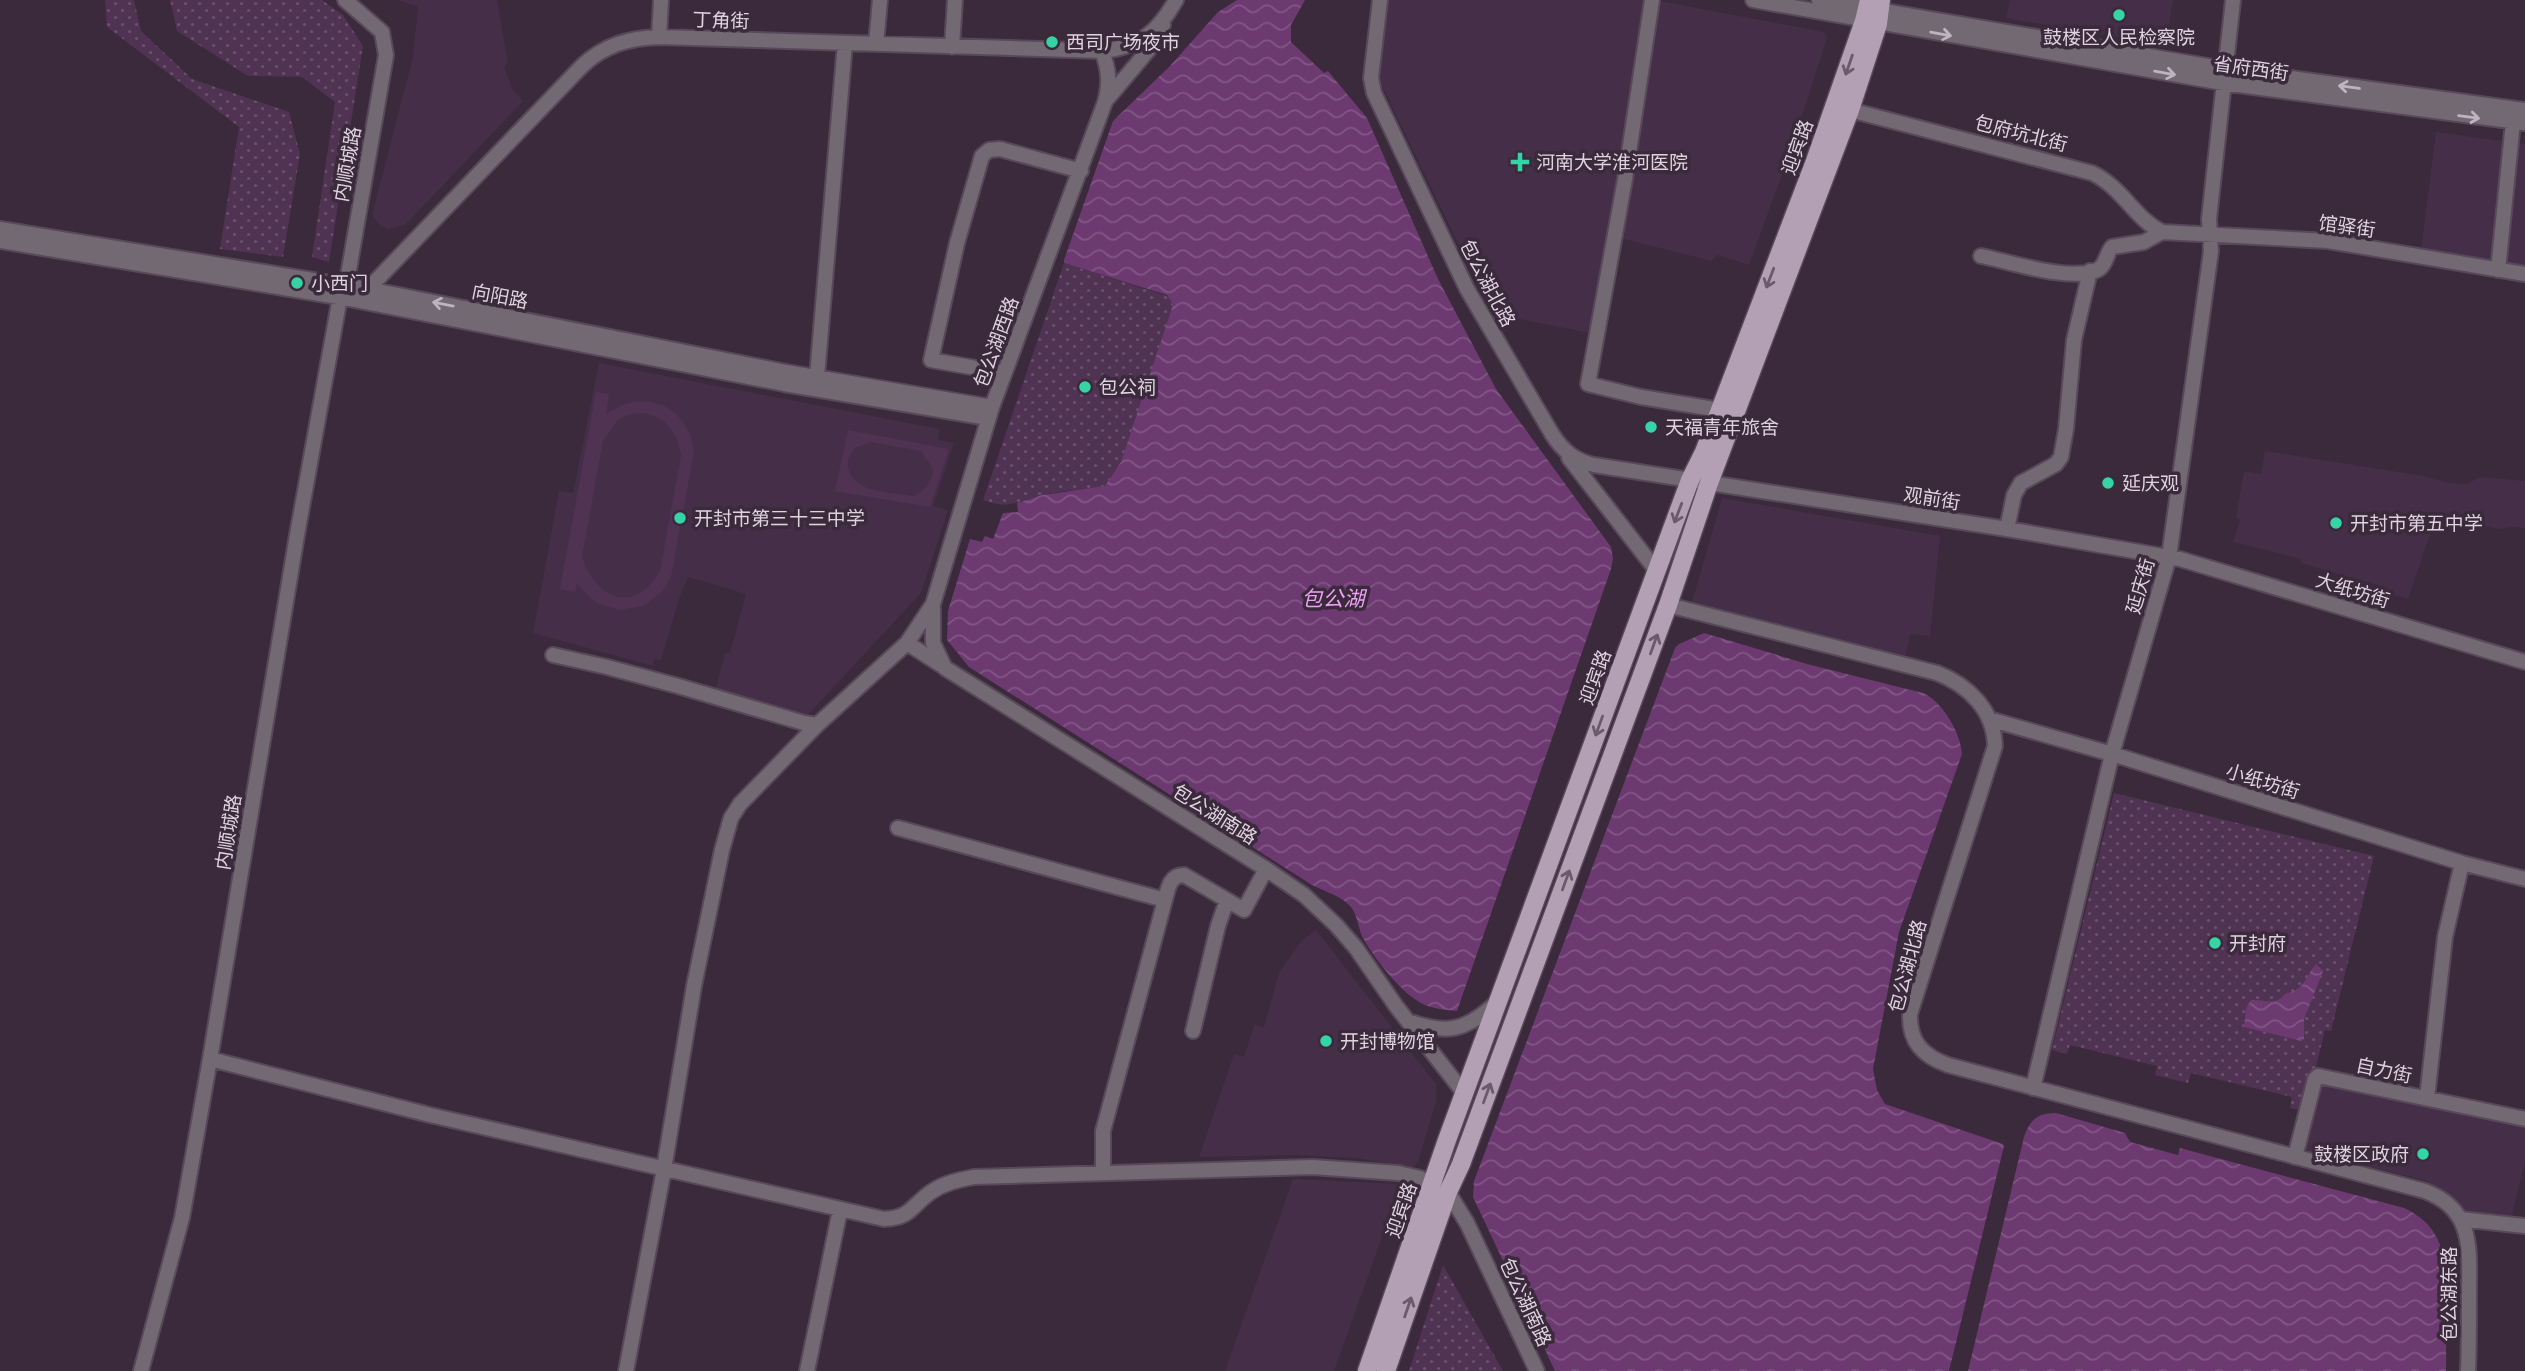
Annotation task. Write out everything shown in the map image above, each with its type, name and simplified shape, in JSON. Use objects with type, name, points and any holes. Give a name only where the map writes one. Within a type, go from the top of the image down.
[{"type":"main road","name":"迎宾路","points":[[1386,1371],[1441,1187],[1464,1093],[1690,480],[1720,410],[1874,11]]},
{"type":"main road","name":"迎宾路","points":[[1367,1371],[1441,1187],[1466,1151],[1668,605],[1709,483],[1850,110],[1874,11]]},
{"type":"street","name":"内顺城路","points":[[141,1371],[176,1248],[211,1059],[297,534],[386,55],[384,37],[376,26],[345,0]]},
{"type":"street","points":[[659,37],[661,0]]},
{"type":"street","points":[[876,44],[880,0]]},
{"type":"street","points":[[952,47],[955,0]]},
{"type":"street","points":[[1166,18],[1170,0]]},
{"type":"street","points":[[1105,102],[1156,41],[1176,0]]},
{"type":"street","name":"包公湖北路","points":[[1380,0],[1371,78],[1374,93],[1467,289],[1562,449],[1656,570]]},
{"type":"street","points":[[1652,0],[1625,179],[1588,384],[1641,397],[1720,410]]},
{"type":"street","name":"省府西街","points":[[1753,0],[1874,11]]},
{"type":"street","name":"省府西街","points":[[1819,0],[2224,76],[2415,104]]},
{"type":"street","name":"延庆街","points":[[2033,1088],[2112,754],[2169,557],[2207,278],[2209,219],[2233,0]]},
{"type":"street","name":"丁角街","points":[[368,289],[591,57],[617,43],[659,37],[1102,51],[1141,40],[1166,18]]},
{"type":"street","points":[[817,377],[845,43]]},
{"type":"street","name":"包公湖西路","points":[[626,1371],[664,1169],[694,986],[722,850],[732,818],[740,804],[817,725],[907,643],[933,604],[1003,373],[1105,102],[1109,74],[1102,51]]},
{"type":"street","points":[[2415,104],[2525,110]]},
{"type":"street","points":[[2415,104],[2519,123],[2498,270]]},
{"type":"street","name":"包府坑北街","points":[[1850,110],[2092,173],[2107,180],[2149,223],[2162,232]]},
{"type":"street","points":[[1003,373],[930,360],[957,243],[982,156],[989,150],[1000,149],[1081,171]]},
{"type":"street","name":"向阳路","points":[[0,229],[341,292],[784,384],[990,413]]},
{"type":"street","points":[[1981,256],[2064,273],[2090,271],[2103,265],[2112,247],[2144,242],[2162,232]]},
{"type":"street","name":"馆驿街","points":[[2162,232],[2329,241],[2525,274]]},
{"type":"street","name":"向阳路","points":[[0,241],[341,292],[368,289],[990,413]]},
{"type":"street","points":[[2007,530],[2018,488],[2056,464],[2061,457],[2074,340],[2090,271]]},
{"type":"street","points":[[1562,449],[1588,464],[1690,480]]},
{"type":"street","name":"观前街","points":[[1690,480],[2169,557]]},
{"type":"street","name":"大纸坊街","points":[[2169,557],[2525,662]]},
{"type":"street","points":[[933,604],[933,643],[945,668]]},
{"type":"street","name":"包公湖北路","points":[[1668,605],[1949,677],[1970,692],[1989,719],[1995,746],[1913,1003],[1910,1027],[1918,1046],[1934,1060],[2434,1194],[2450,1204],[2460,1219]]},
{"type":"street","name":"包公湖南路","points":[[907,643],[1304,895],[1336,925],[1464,1093]]},
{"type":"street","points":[[552,655],[607,667],[817,725]]},
{"type":"street","name":"小纸坊街","points":[[1989,719],[2112,754],[2462,863],[2525,879]]},
{"type":"street","points":[[898,828],[1165,900]]},
{"type":"street","points":[[2427,1098],[2445,937],[2462,863]]},
{"type":"street","points":[[1103,1173],[1103,1131],[1172,879],[1184,876],[1244,910],[1266,869]]},
{"type":"street","points":[[1193,1031],[1218,926],[1227,900]]},
{"type":"street","points":[[1406,1020],[1432,1028],[1457,1028],[1479,1019],[1498,1001]]},
{"type":"street","points":[[211,1059],[430,1115],[873,1217],[896,1218],[908,1213],[930,1193],[958,1180],[1313,1167],[1398,1173],[1441,1187]]},
{"type":"street","name":"自力街","points":[[2295,1157],[2318,1076],[2525,1119]]},
{"type":"street","name":"包公湖南路","points":[[1441,1187],[1467,1223],[1537,1371]]},
{"type":"street","points":[[807,1371],[839,1210]]},
{"type":"street","points":[[2460,1219],[2525,1226]]},
{"type":"street","name":"包公湖东路","points":[[2460,1219],[2469,1246],[2468,1371]]},
{"type":"shaded area","points":[[105,0],[134,0],[141,31],[192,79],[289,112],[300,154],[283,257],[220,249],[239,127],[107,27]]},
{"type":"shaded area","points":[[170,0],[322,0],[343,15],[363,46],[329,262],[312,257],[335,102],[302,77],[248,76],[177,31]]},
{"type":"shaded area","points":[[398,0],[497,0],[508,63],[504,67],[513,90],[523,101],[405,225],[388,229],[373,217],[373,211],[413,57],[418,7]]},
{"type":"shaded area","name":"河南大学淮河医院","points":[[1387,0],[1647,0],[1610,238],[1590,333],[1509,317],[1491,289],[1482,293],[1382,86],[1380,77]]},
{"type":"shaded area","name":"鼓楼区人民检察院","points":[[2010,0],[2173,0],[2166,46],[2006,18]]},
{"type":"shaded area","points":[[1660,1],[1824,32],[1827,38],[1792,147],[1749,265],[1717,255],[1712,261],[1620,238]]},
{"type":"shaded area","points":[[2436,132],[2525,144],[2525,269],[2421,250]]},
{"type":"shaded area","name":"包公祠","points":[[1064,263],[1167,296],[1173,305],[1173,311],[1121,462],[1110,481],[1103,487],[1049,493],[1013,504],[992,503],[983,500]]},
{"type":"shaded area","points":[[599,363],[940,429],[938,440],[954,443],[933,506],[948,510],[921,593],[805,718],[715,691],[725,653],[730,653],[746,594],[688,577],[661,660],[654,659],[653,666],[533,633],[559,491],[573,493]]},
{"type":"shaded area","points":[[596,392],[609,394],[606,415],[620,406],[635,402],[662,405],[674,412],[690,436],[694,452],[671,577],[663,591],[643,606],[619,610],[595,602],[577,584],[575,592],[560,589]],"holes":[[[631,414],[651,415],[665,422],[674,432],[681,455],[660,571],[650,585],[639,593],[616,597],[596,584],[582,557],[603,440],[618,420]]]},
{"type":"shaded area","points":[[848,430],[949,449],[930,507],[835,491]],"holes":[[[871,442],[921,451],[933,469],[927,486],[913,496],[870,489],[854,479],[849,470],[848,459],[855,448]]]},
{"type":"shaded area","name":"开封市第五中学","points":[[2265,451],[2424,476],[2449,483],[2467,484],[2480,477],[2525,481],[2525,528],[2499,529],[2436,517],[2408,599],[2386,593],[2387,588],[2301,563],[2302,559],[2233,542],[2240,520],[2236,518],[2244,471],[2261,474]]},
{"type":"shaded area","points":[[1722,498],[1940,536],[1930,636],[1910,634],[1905,659],[1692,602]]},
{"type":"shaded area","name":"开封府","points":[[2114,793],[2374,856],[2331,1031],[2325,1030],[2305,1111],[2290,1108],[2292,1097],[2191,1073],[2188,1083],[2155,1075],[2157,1066],[2070,1045],[2067,1054],[2052,1050]]},
{"type":"shaded area","name":"开封博物馆","points":[[1316,930],[1436,1084],[1436,1102],[1418,1162],[1413,1167],[1357,1158],[1296,1155],[1199,1157],[1234,1054],[1244,1057],[1254,1025],[1264,1027],[1279,973],[1301,941]]},
{"type":"shaded area","name":"鼓楼区政府","points":[[2313,1079],[2525,1126],[2525,1161],[2511,1219],[2464,1210],[2454,1198],[2427,1181],[2296,1148]]},
{"type":"shaded area","points":[[1293,1179],[1401,1184],[1334,1371],[1225,1371]]},
{"type":"shaded area","points":[[1443,1265],[1503,1371],[1409,1371]]},
{"type":"water","name":"包公湖","points":[[1237,0],[1305,0],[1291,25],[1291,42],[1324,73],[1328,71],[1367,118],[1438,279],[1496,389],[1611,547],[1611,569],[1457,1011],[1425,1005],[1398,985],[1367,945],[1354,912],[1346,902],[1312,885],[969,667],[947,640],[948,611],[970,539],[982,542],[985,536],[993,539],[1003,513],[1018,512],[1017,503],[1042,495],[1105,486],[1121,462],[1173,305],[1167,295],[1064,263],[1064,260],[1113,121],[1170,66],[1218,12]]},
{"type":"water","points":[[1704,633],[1807,664],[1923,693],[1943,710],[1961,746],[1962,754],[1899,932],[1873,1069],[1877,1090],[1885,1104],[2004,1146],[1949,1371],[1555,1371],[1473,1197],[1474,1181],[1675,648]]},
{"type":"water","points":[[2316,964],[2323,971],[2304,1019],[2302,1041],[2244,1027],[2246,1008],[2251,1000],[2274,1001],[2297,990]]},
{"type":"water","points":[[2056,1113],[2125,1133],[2130,1142],[2178,1155],[2180,1148],[2404,1208],[2418,1216],[2436,1236],[2444,1261],[2446,1371],[1968,1371],[2024,1137],[2035,1119],[2044,1114]]},
{"type":"place","name":"鼓楼区人民检察院","points":[[2119,15]]},
{"type":"place","name":"西司广场夜市","points":[[1052,42]]},
{"type":"place","name":"河南大学淮河医院","points":[[1520,162]]},
{"type":"place","name":"小西门","points":[[297,283]]},
{"type":"place","name":"包公祠","points":[[1085,387]]},
{"type":"place","name":"天福青年旅舍","points":[[1651,427]]},
{"type":"place","name":"延庆观","points":[[2108,483]]},
{"type":"place","name":"开封市第三十三中学","points":[[680,518]]},
{"type":"place","name":"开封市第五中学","points":[[2336,523]]},
{"type":"place","name":"开封府","points":[[2215,943]]},
{"type":"place","name":"开封博物馆","points":[[1326,1041]]},
{"type":"place","name":"鼓楼区政府","points":[[2423,1154]]}]
